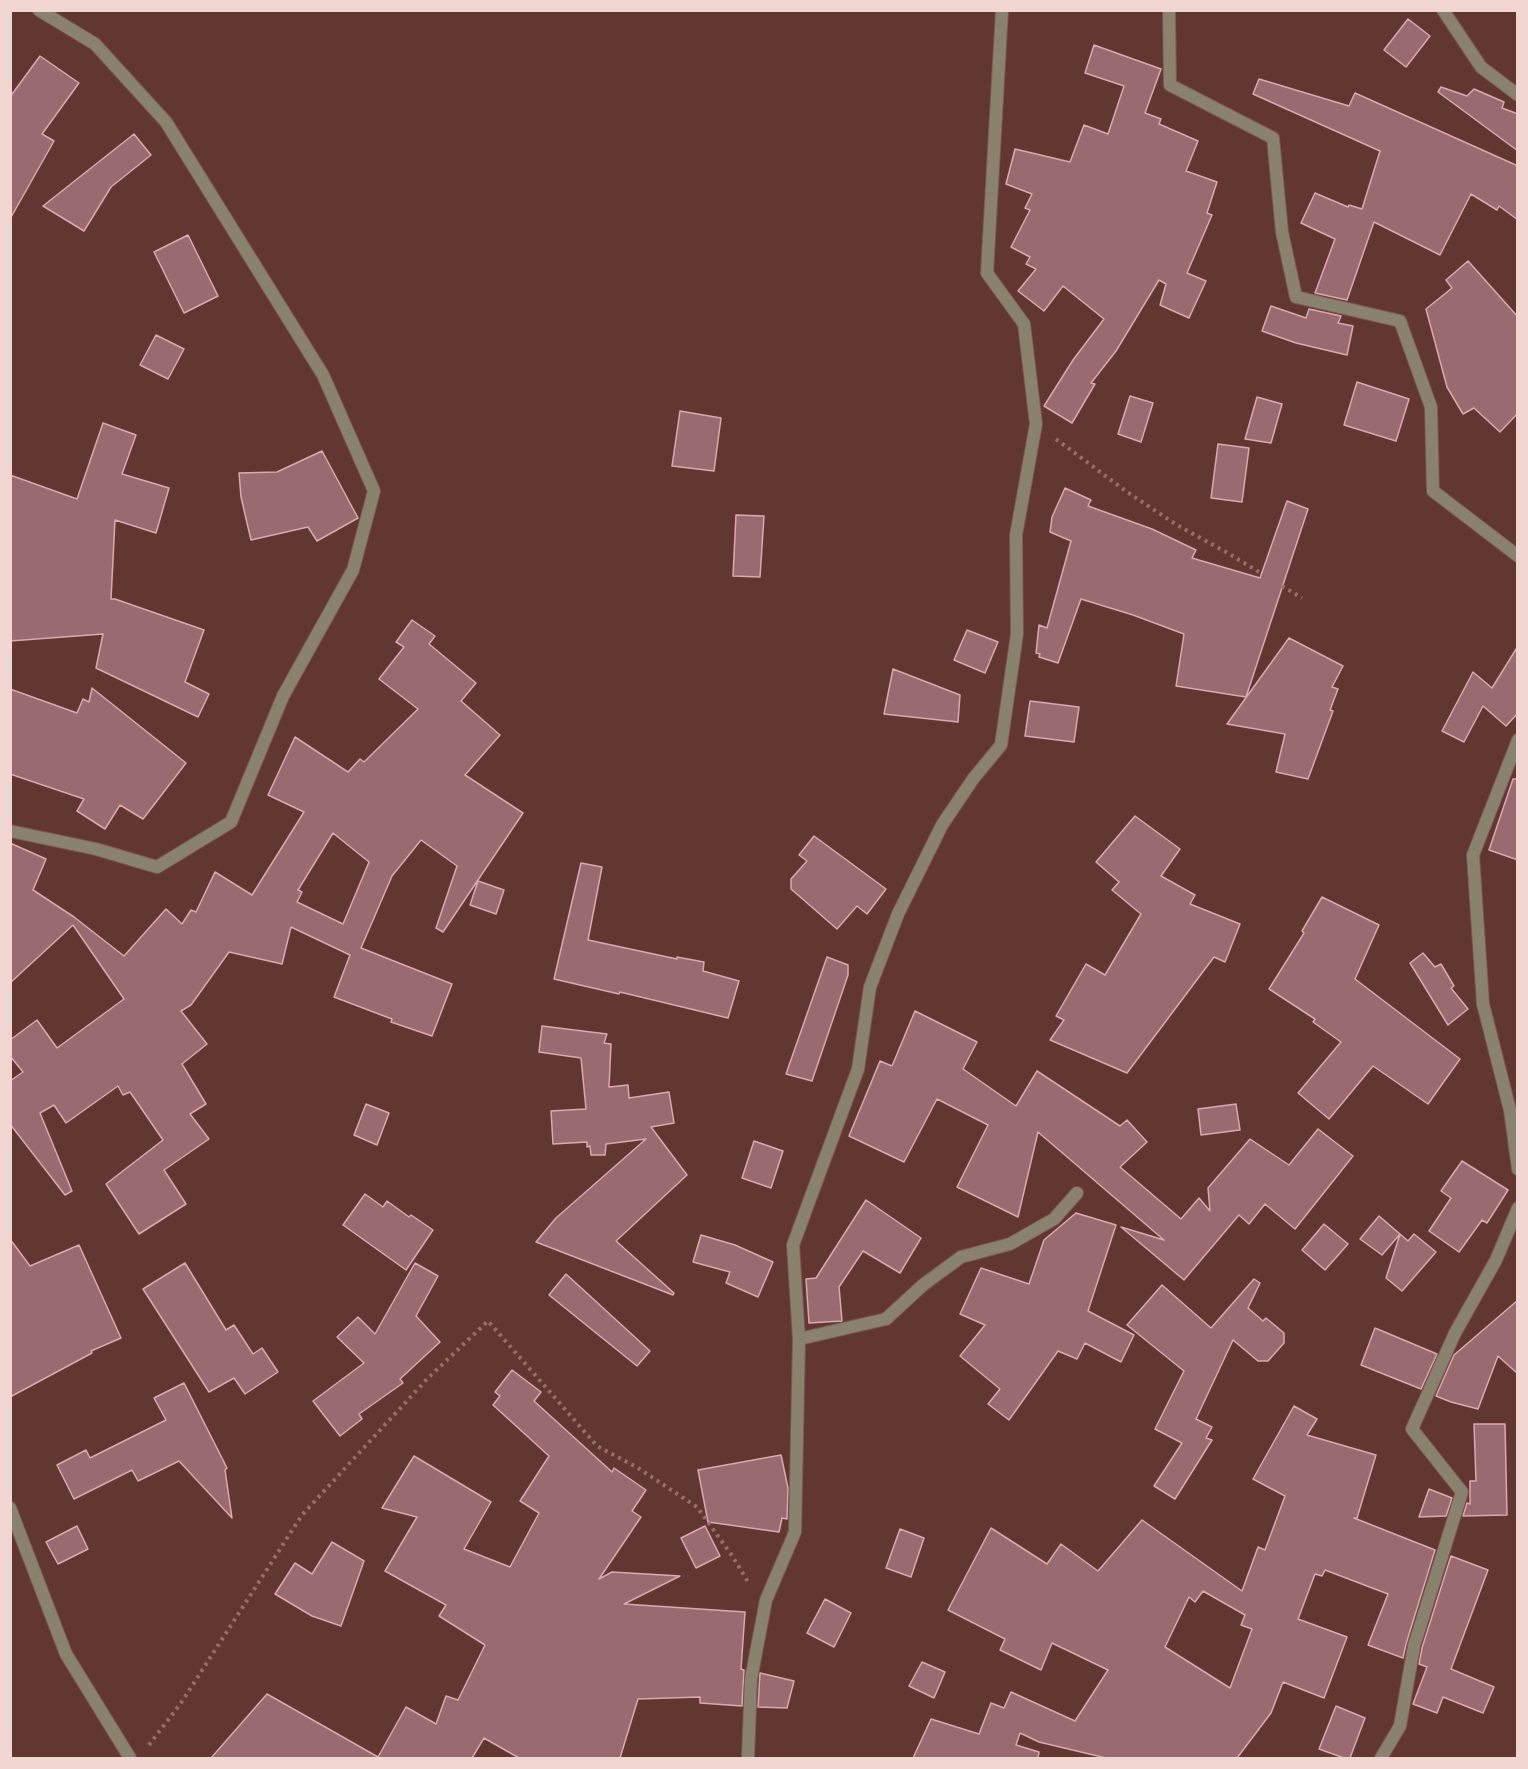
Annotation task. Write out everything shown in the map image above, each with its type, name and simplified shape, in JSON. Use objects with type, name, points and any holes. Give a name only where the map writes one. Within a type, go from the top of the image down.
[{"type":"street","points":[[10,831],[96,849],[157,867],[231,822],[283,696],[352,570],[374,491],[323,375],[166,123],[96,44],[39,10]]},
{"type":"street","points":[[748,1758],[751,1679],[764,1609],[795,1532],[799,1339],[793,1245],[858,1069],[870,987],[898,914],[942,825],[973,779],[1001,745],[1017,634],[1016,535],[1036,424],[1024,324],[987,273],[1002,10]]},
{"type":"street","points":[[1168,10],[1170,85],[1274,138],[1282,232],[1296,297],[1400,321],[1431,407],[1433,491],[1518,556]]},
{"type":"street","points":[[1443,10],[1481,67],[1518,95]]},
{"type":"street","points":[[1518,740],[1473,855],[1484,1004],[1510,1110],[1518,1169]]},
{"type":"street","points":[[799,1339],[886,1319],[923,1285],[961,1257],[1010,1244],[1054,1219],[1077,1193]]},
{"type":"street","points":[[1382,1758],[1400,1726],[1414,1646],[1462,1492],[1412,1429],[1455,1333],[1496,1260],[1518,1208]]},
{"type":"street","points":[[10,1508],[66,1654],[130,1758]]},
{"type":"path","points":[[1036,424],[1127,492],[1177,525],[1302,598]]},
{"type":"path","points":[[146,1749],[181,1703],[302,1515],[428,1378],[488,1321],[597,1446],[638,1468],[697,1507],[733,1557],[764,1609]]},
{"type":"building","points":[[1408,19],[1430,36],[1406,67],[1384,50]]},
{"type":"building","points":[[1094,45],[1161,69],[1145,113],[1161,119],[1159,124],[1198,141],[1186,171],[1217,182],[1207,213],[1212,215],[1187,273],[1206,281],[1189,318],[1160,305],[1166,284],[1159,280],[1116,351],[1091,383],[1095,384],[1072,423],[1044,406],[1073,360],[1104,319],[1063,286],[1044,311],[1018,291],[1036,269],[1026,264],[1030,257],[1011,247],[1030,210],[1025,208],[1032,194],[1006,184],[1015,149],[1070,162],[1084,125],[1108,134],[1124,86],[1085,73]]},
{"type":"building","points":[[40,56],[79,83],[42,134],[54,141],[10,219],[10,97]]},
{"type":"building","points":[[1259,79],[1349,106],[1355,93],[1518,166],[1518,220],[1499,206],[1497,210],[1471,194],[1440,255],[1374,222],[1347,300],[1315,293],[1335,239],[1301,223],[1315,193],[1348,207],[1349,205],[1362,209],[1380,151],[1253,94]]},
{"type":"building","points":[[1441,87],[1467,96],[1474,89],[1504,102],[1502,108],[1518,114],[1518,151],[1438,92]]},
{"type":"building","points":[[134,134],[151,155],[111,187],[84,231],[43,206]]},
{"type":"building","points":[[188,235],[218,296],[184,313],[154,252]]},
{"type":"building","points":[[1468,261],[1518,317],[1518,413],[1500,432],[1474,408],[1463,414],[1447,387],[1426,309],[1452,288],[1446,280]]},
{"type":"building","points":[[1271,306],[1306,318],[1309,309],[1341,316],[1338,323],[1353,326],[1347,355],[1296,343],[1262,331]]},
{"type":"building","points":[[156,335],[184,349],[168,379],[140,365]]},
{"type":"building","points":[[1357,382],[1409,399],[1396,441],[1344,425]]},
{"type":"building","points":[[1130,396],[1153,403],[1141,442],[1118,434]]},
{"type":"building","points":[[1257,397],[1282,404],[1271,443],[1245,439]]},
{"type":"building","points":[[680,411],[721,418],[714,471],[672,466]]},
{"type":"building","points":[[103,423],[136,435],[122,474],[169,488],[156,533],[115,520],[111,599],[204,630],[185,682],[209,694],[198,717],[96,668],[103,634],[10,641],[10,475],[77,499]]},
{"type":"building","points":[[1218,444],[1249,448],[1242,502],[1211,498]]},
{"type":"building","points":[[322,451],[358,518],[317,541],[308,527],[251,540],[241,497],[239,473],[277,472]]},
{"type":"building","points":[[1065,488],[1091,500],[1088,506],[1152,529],[1196,550],[1192,558],[1260,578],[1287,501],[1308,509],[1246,697],[1176,686],[1184,634],[1081,599],[1058,663],[1039,657],[1040,654],[1036,653],[1039,625],[1047,628],[1071,541],[1050,532],[1052,517]]},
{"type":"building","points":[[736,515],[764,516],[760,577],[733,576]]},
{"type":"building","points":[[412,620],[435,636],[429,644],[476,683],[461,701],[500,735],[465,775],[523,813],[443,932],[436,928],[457,866],[421,840],[392,876],[361,948],[452,984],[432,1036],[391,1022],[392,1019],[334,997],[350,955],[291,927],[282,964],[229,952],[191,1005],[181,1011],[207,1044],[182,1064],[206,1104],[190,1114],[209,1139],[164,1170],[186,1204],[139,1234],[106,1184],[163,1140],[130,1092],[123,1095],[118,1086],[66,1123],[54,1105],[40,1113],[72,1191],[65,1195],[10,1124],[10,1081],[23,1072],[10,1056],[10,1040],[37,1020],[57,1048],[124,999],[73,925],[10,983],[10,843],[46,859],[33,890],[74,917],[124,956],[166,909],[182,924],[191,910],[196,912],[215,872],[252,895],[304,812],[268,795],[295,737],[348,772],[360,759],[364,762],[418,709],[379,679],[404,647],[396,642]],"holes":[[[333,833],[369,862],[343,924],[297,902],[302,892],[298,890]]]},
{"type":"building","points":[[967,630],[998,642],[985,673],[954,660]]},
{"type":"building","points":[[1289,638],[1343,666],[1332,687],[1338,689],[1330,710],[1333,711],[1308,779],[1276,772],[1285,734],[1227,724]]},
{"type":"building","points":[[1518,646],[1518,713],[1506,726],[1483,706],[1464,742],[1442,731],[1473,672],[1492,688]]},
{"type":"building","points":[[893,669],[960,695],[958,722],[884,714]]},
{"type":"building","points":[[92,688],[186,763],[143,819],[120,805],[105,829],[77,811],[84,799],[10,774],[10,689],[77,713],[83,699],[89,702]]},
{"type":"building","points":[[1030,701],[1079,707],[1074,742],[1025,736]]},
{"type":"building","points":[[1513,779],[1518,779],[1518,860],[1489,850]]},
{"type":"building","points":[[1135,816],[1180,849],[1161,876],[1195,895],[1190,904],[1240,924],[1225,962],[1214,957],[1127,1073],[1050,1040],[1064,1020],[1056,1016],[1086,964],[1105,975],[1141,914],[1112,890],[1119,882],[1096,862]]},
{"type":"building","points":[[814,836],[886,889],[867,914],[857,906],[837,929],[791,889],[791,879],[807,861],[799,855]]},
{"type":"building","points":[[581,863],[602,867],[588,940],[677,959],[677,957],[704,962],[703,971],[739,981],[728,1018],[554,979]]},
{"type":"building","points":[[478,881],[504,890],[496,914],[470,905]]},
{"type":"building","points":[[1322,897],[1379,925],[1355,979],[1460,1059],[1428,1104],[1373,1066],[1329,1119],[1298,1093],[1341,1042],[1313,1022],[1315,1019],[1269,989],[1304,933],[1302,931]]},
{"type":"building","points":[[1423,953],[1435,967],[1441,964],[1454,986],[1451,988],[1468,1009],[1448,1025],[1410,963]]},
{"type":"building","points":[[827,957],[848,965],[848,975],[812,1081],[786,1074]]},
{"type":"building","points":[[915,1011],[977,1042],[963,1069],[1016,1106],[1037,1071],[1120,1126],[1127,1120],[1147,1142],[1120,1167],[1181,1219],[1199,1198],[1210,1211],[1208,1188],[1250,1139],[1289,1165],[1318,1129],[1353,1156],[1295,1229],[1265,1204],[1249,1224],[1239,1215],[1184,1280],[1121,1227],[1164,1240],[1038,1132],[1018,1217],[957,1187],[988,1125],[937,1099],[904,1162],[849,1136],[880,1061],[892,1066]]},
{"type":"building","points":[[542,1026],[607,1034],[604,1043],[611,1044],[609,1087],[628,1085],[629,1098],[669,1092],[674,1123],[651,1127],[687,1175],[616,1241],[674,1293],[673,1295],[536,1242],[556,1218],[646,1139],[606,1144],[605,1155],[591,1155],[587,1142],[553,1144],[551,1111],[586,1109],[581,1058],[539,1052]]},
{"type":"building","points":[[366,1104],[389,1113],[377,1145],[354,1135]]},
{"type":"building","points":[[1236,1104],[1240,1130],[1201,1135],[1198,1109]]},
{"type":"building","points":[[754,1141],[783,1151],[771,1188],[742,1178]]},
{"type":"building","points":[[1462,1161],[1508,1190],[1487,1223],[1482,1220],[1459,1252],[1429,1231],[1451,1198],[1441,1191]]},
{"type":"building","points":[[365,1194],[383,1207],[387,1201],[409,1217],[411,1215],[433,1230],[406,1270],[343,1225]]},
{"type":"building","points":[[866,1200],[921,1238],[900,1273],[863,1251],[839,1287],[842,1321],[809,1323],[806,1279],[816,1278]]},
{"type":"building","points":[[1076,1213],[1116,1225],[1088,1311],[1134,1335],[1121,1362],[1085,1343],[1077,1359],[1058,1351],[1009,1420],[988,1404],[1000,1389],[960,1356],[985,1325],[960,1314],[981,1268],[1029,1284],[1044,1240]]},
{"type":"building","points":[[1379,1216],[1400,1234],[1382,1255],[1360,1239]]},
{"type":"building","points":[[1324,1224],[1348,1244],[1325,1270],[1302,1250]]},
{"type":"building","points":[[1400,1234],[1408,1241],[1414,1234],[1436,1252],[1402,1291],[1386,1278]]},
{"type":"building","points":[[701,1235],[735,1245],[773,1262],[758,1297],[726,1283],[730,1272],[693,1262]]},
{"type":"building","points":[[10,1239],[30,1266],[79,1245],[121,1338],[91,1351],[92,1353],[10,1397]]},
{"type":"building","points":[[185,1263],[226,1330],[234,1325],[253,1354],[262,1348],[278,1372],[245,1394],[234,1378],[209,1392],[143,1289]]},
{"type":"building","points":[[415,1263],[438,1276],[416,1316],[440,1342],[400,1379],[403,1383],[359,1414],[362,1419],[340,1436],[313,1401],[364,1363],[337,1337],[358,1317],[375,1334]]},
{"type":"building","points":[[566,1274],[650,1351],[637,1366],[549,1295]]},
{"type":"building","points":[[1254,1279],[1260,1283],[1248,1308],[1263,1321],[1266,1318],[1284,1333],[1284,1343],[1268,1361],[1258,1361],[1233,1340],[1196,1419],[1212,1427],[1206,1438],[1212,1440],[1175,1499],[1154,1486],[1182,1443],[1155,1429],[1184,1371],[1127,1325],[1162,1285],[1211,1328]]},
{"type":"building","points":[[1518,1300],[1518,1374],[1498,1356],[1478,1409],[1436,1396],[1454,1355]]},
{"type":"building","points":[[1375,1328],[1437,1354],[1421,1389],[1361,1365]]},
{"type":"building","points":[[512,1370],[541,1392],[534,1401],[612,1472],[614,1468],[646,1490],[632,1511],[641,1517],[599,1579],[612,1572],[680,1576],[624,1604],[745,1612],[741,1669],[744,1670],[742,1706],[700,1703],[700,1697],[638,1699],[620,1758],[519,1758],[484,1738],[472,1758],[211,1758],[267,1694],[378,1757],[406,1707],[436,1724],[446,1696],[458,1700],[485,1645],[439,1616],[446,1605],[385,1571],[417,1517],[382,1508],[414,1456],[491,1502],[464,1549],[510,1567],[539,1513],[520,1501],[549,1456],[493,1405],[500,1396],[495,1392]]},
{"type":"building","points":[[184,1383],[227,1468],[225,1470],[232,1518],[179,1461],[138,1481],[132,1470],[74,1499],[57,1465],[86,1450],[90,1458],[166,1420],[154,1398]]},
{"type":"building","points":[[1294,1406],[1317,1419],[1307,1435],[1376,1455],[1357,1518],[1354,1518],[1435,1550],[1403,1658],[1368,1645],[1388,1594],[1325,1570],[1322,1576],[1315,1574],[1298,1619],[1347,1637],[1324,1698],[1283,1682],[1271,1713],[1237,1758],[1106,1758],[1039,1742],[1020,1733],[1016,1745],[1039,1752],[1038,1758],[913,1758],[931,1719],[979,1734],[991,1703],[1004,1708],[1011,1692],[1075,1721],[1108,1670],[1052,1643],[1041,1670],[1000,1650],[1005,1639],[948,1610],[991,1528],[1047,1564],[1061,1544],[1098,1571],[1142,1520],[1242,1591],[1258,1547],[1265,1550],[1285,1496],[1253,1479]],"holes":[[[1203,1591],[1245,1615],[1241,1625],[1252,1629],[1230,1688],[1165,1647],[1189,1597],[1195,1602]]]},
{"type":"building","points":[[1474,1424],[1505,1424],[1507,1515],[1463,1516],[1467,1503],[1470,1504],[1470,1481],[1476,1481]]},
{"type":"building","points":[[781,1455],[788,1488],[787,1519],[782,1518],[779,1532],[708,1522],[698,1470]]},
{"type":"building","points":[[1429,1489],[1452,1498],[1446,1516],[1419,1517]]},
{"type":"building","points":[[77,1526],[88,1549],[58,1564],[46,1542]]},
{"type":"building","points":[[705,1526],[720,1556],[696,1568],[681,1538]]},
{"type":"building","points":[[900,1529],[924,1538],[911,1577],[886,1568]]},
{"type":"building","points":[[332,1542],[364,1561],[341,1626],[312,1616],[275,1594],[295,1563],[312,1574]]},
{"type":"building","points":[[1451,1556],[1488,1570],[1451,1669],[1494,1687],[1483,1713],[1443,1697],[1437,1713],[1413,1704],[1427,1667],[1419,1664],[1422,1648]]},
{"type":"building","points":[[825,1599],[851,1613],[834,1647],[807,1633]]},
{"type":"building","points":[[922,1662],[945,1672],[934,1698],[909,1686]]},
{"type":"building","points":[[760,1673],[794,1681],[787,1708],[758,1707]]},
{"type":"building","points":[[1336,1706],[1365,1718],[1350,1758],[1319,1749]]}]
